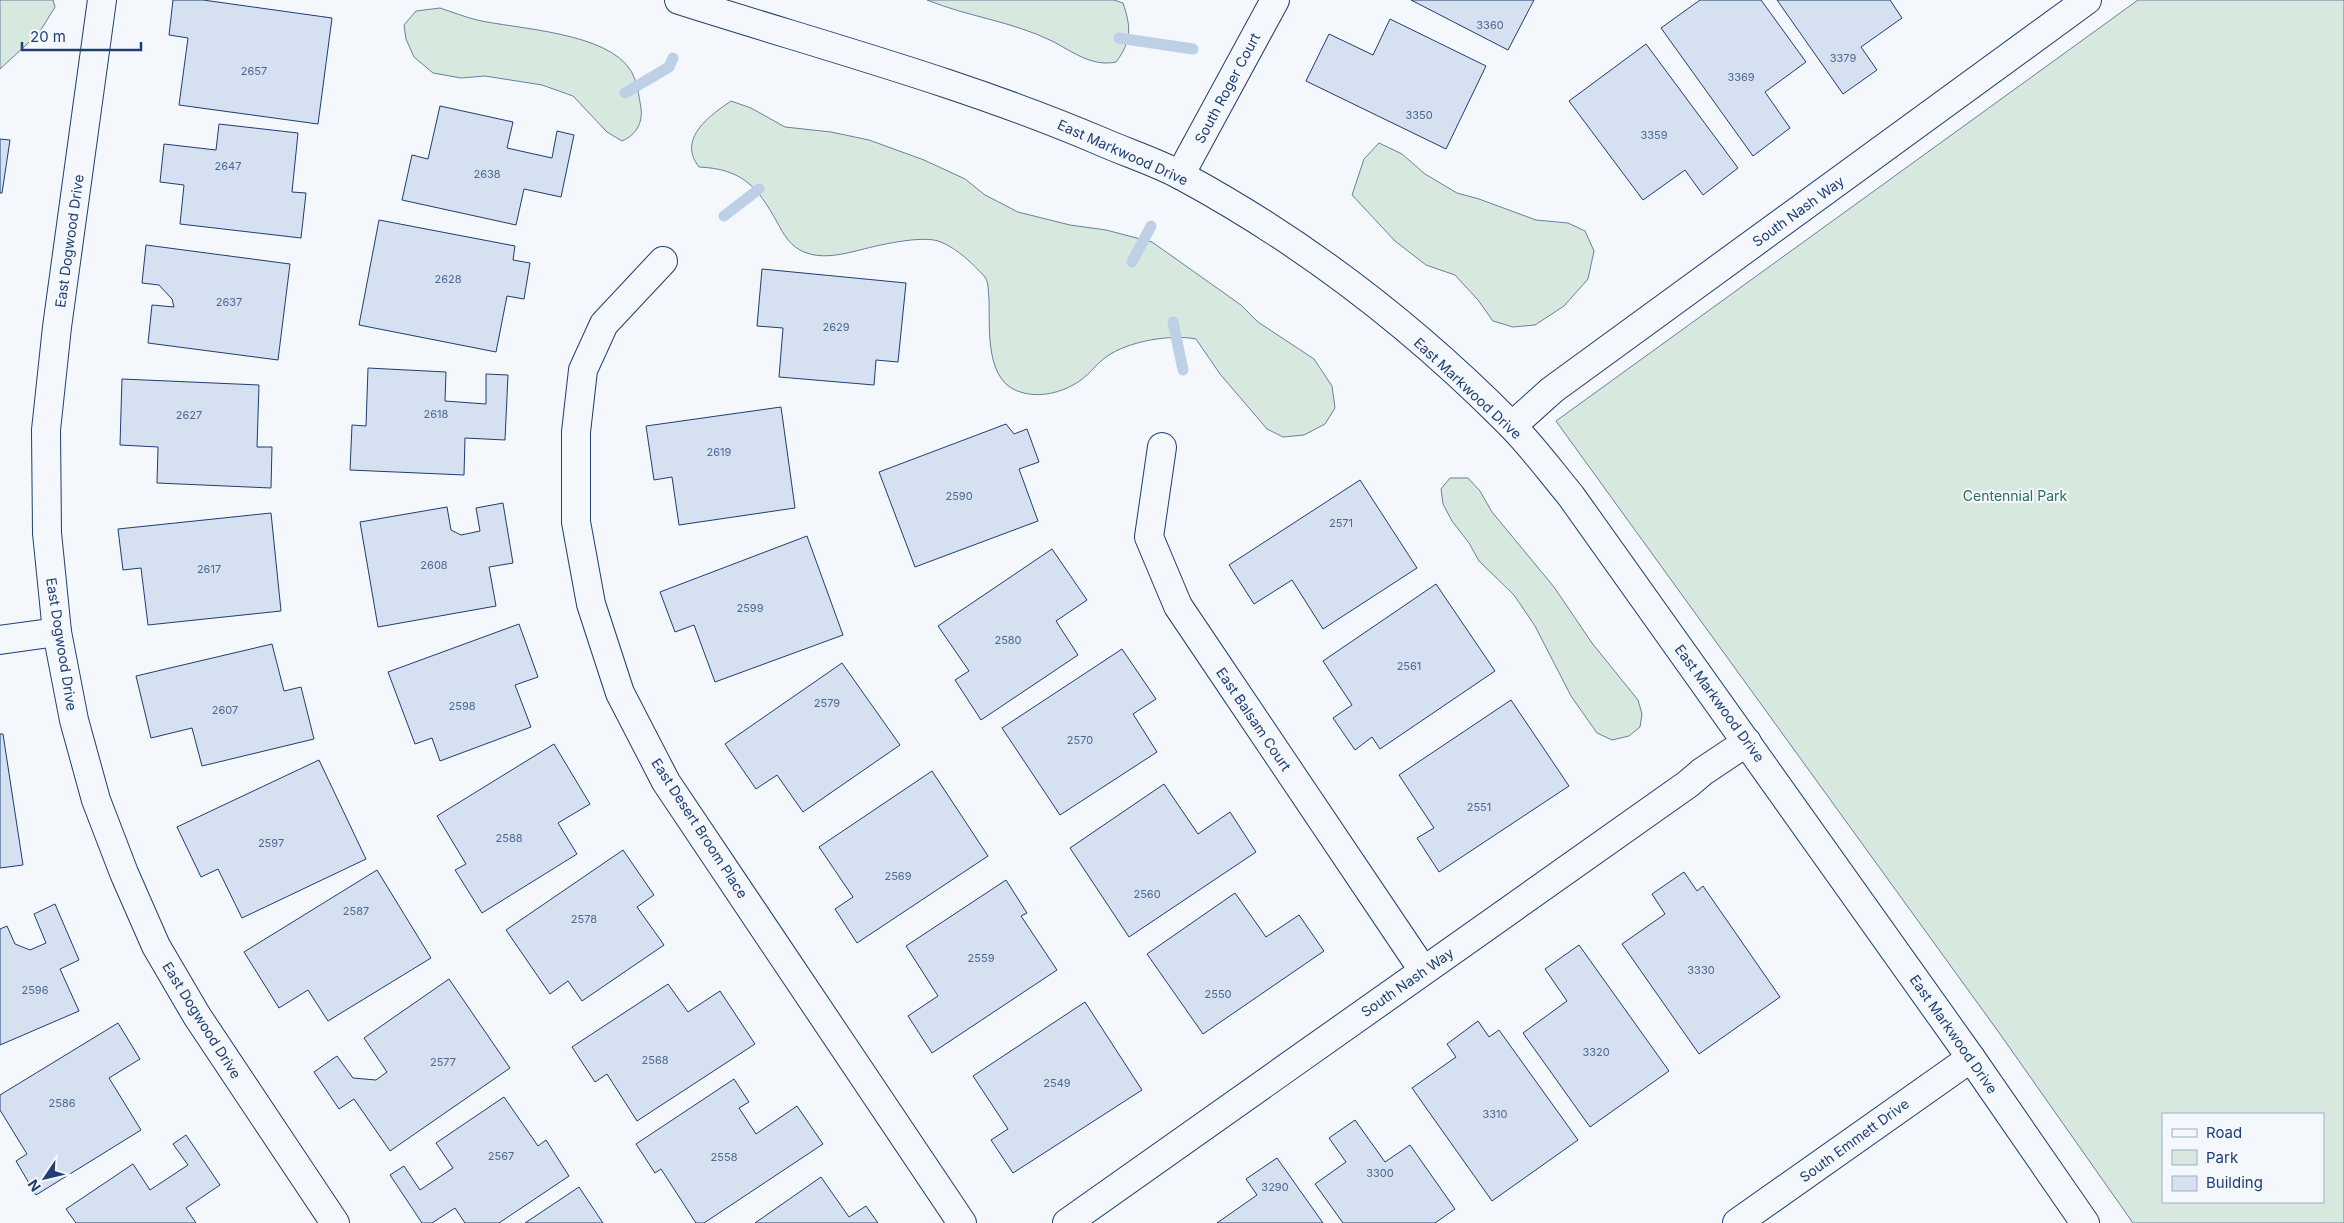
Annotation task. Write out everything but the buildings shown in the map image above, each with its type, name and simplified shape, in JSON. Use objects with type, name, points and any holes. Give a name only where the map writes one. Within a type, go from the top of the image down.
[{"type":"street","name":"East Dogwood Drive","points":[[102,0],[57,326],[46,430],[47,533],[57,632],[74,720],[96,800],[124,873],[156,946],[197,1016],[335,1223]]},
{"type":"street","name":"South Roger Court","points":[[1180,175],[1275,0]]},
{"type":"street","name":"South Nash Way","points":[[1512,426],[1552,390],[2087,0]]},
{"type":"street","name":"East Markwood Drive","points":[[689,2],[908,71],[1046,118],[1180,175],[1274,232],[1358,290],[1440,358],[1512,426],[1571,496],[1971,1058],[2085,1223]]},
{"type":"street","name":"East Desert Broom Place","points":[[663,260],[604,324],[583,370],[576,432],[576,522],[591,604],[620,693],[666,782],[962,1223]]},
{"type":"street","name":"East Balsam Court","points":[[1162,447],[1149,537],[1178,606],[1423,970]]},
{"type":"street","points":[[0,640],[57,632]]},
{"type":"street","name":"South Nash Way","points":[[1067,1223],[1747,742]]},
{"type":"street","name":"South Emmett Drive","points":[[1737,1223],[1971,1058]]},
{"type":"green space","points":[[0,0],[53,0],[55,7],[39,33],[0,69]]},
{"type":"green space","points":[[927,0],[1114,0],[1123,3],[1129,26],[1127,40],[1116,62],[1099,62],[1083,58],[1037,34]]},
{"type":"green space","name":"Centennial Park","points":[[2138,0],[2344,0],[2344,1223],[2133,1223],[2000,1034],[1556,421]]},
{"type":"green space","points":[[440,8],[477,20],[560,34],[603,48],[619,58],[633,75],[638,89],[641,108],[641,119],[638,128],[622,141],[607,132],[573,96],[542,85],[485,76],[461,78],[433,73],[414,57],[406,39],[404,25],[416,11]]},
{"type":"green space","points":[[731,101],[751,108],[785,127],[831,132],[869,140],[924,160],[965,179],[985,195],[1018,212],[1070,225],[1106,230],[1152,242],[1241,305],[1258,322],[1314,359],[1332,386],[1335,408],[1325,424],[1304,435],[1283,437],[1267,429],[1220,374],[1196,339],[1174,337],[1150,340],[1115,351],[1100,362],[1084,378],[1061,390],[1039,395],[1024,393],[1011,388],[1002,379],[992,354],[988,285],[986,279],[975,267],[948,245],[923,239],[886,244],[837,255],[823,256],[810,254],[799,250],[788,240],[770,209],[755,189],[747,182],[727,171],[699,167],[693,157],[692,147],[694,138],[705,121]]},
{"type":"green space","points":[[1379,143],[1402,154],[1425,174],[1457,193],[1536,220],[1568,223],[1585,231],[1594,251],[1588,279],[1564,306],[1535,325],[1513,327],[1493,321],[1478,300],[1455,275],[1426,265],[1395,241],[1352,195],[1364,159]]},
{"type":"green space","points":[[1450,478],[1468,478],[1480,491],[1492,512],[1554,587],[1592,643],[1638,700],[1642,714],[1640,727],[1629,736],[1612,740],[1597,733],[1571,696],[1535,626],[1514,595],[1479,561],[1469,543],[1452,521],[1443,504],[1441,489]]},
{"type":"waterway","points":[[1119,38],[1193,49]]},
{"type":"waterway","points":[[625,93],[669,67],[673,58]]},
{"type":"waterway","points":[[724,216],[759,189]]},
{"type":"waterway","points":[[1132,262],[1151,226]]},
{"type":"waterway","points":[[1173,322],[1183,370]]}]
